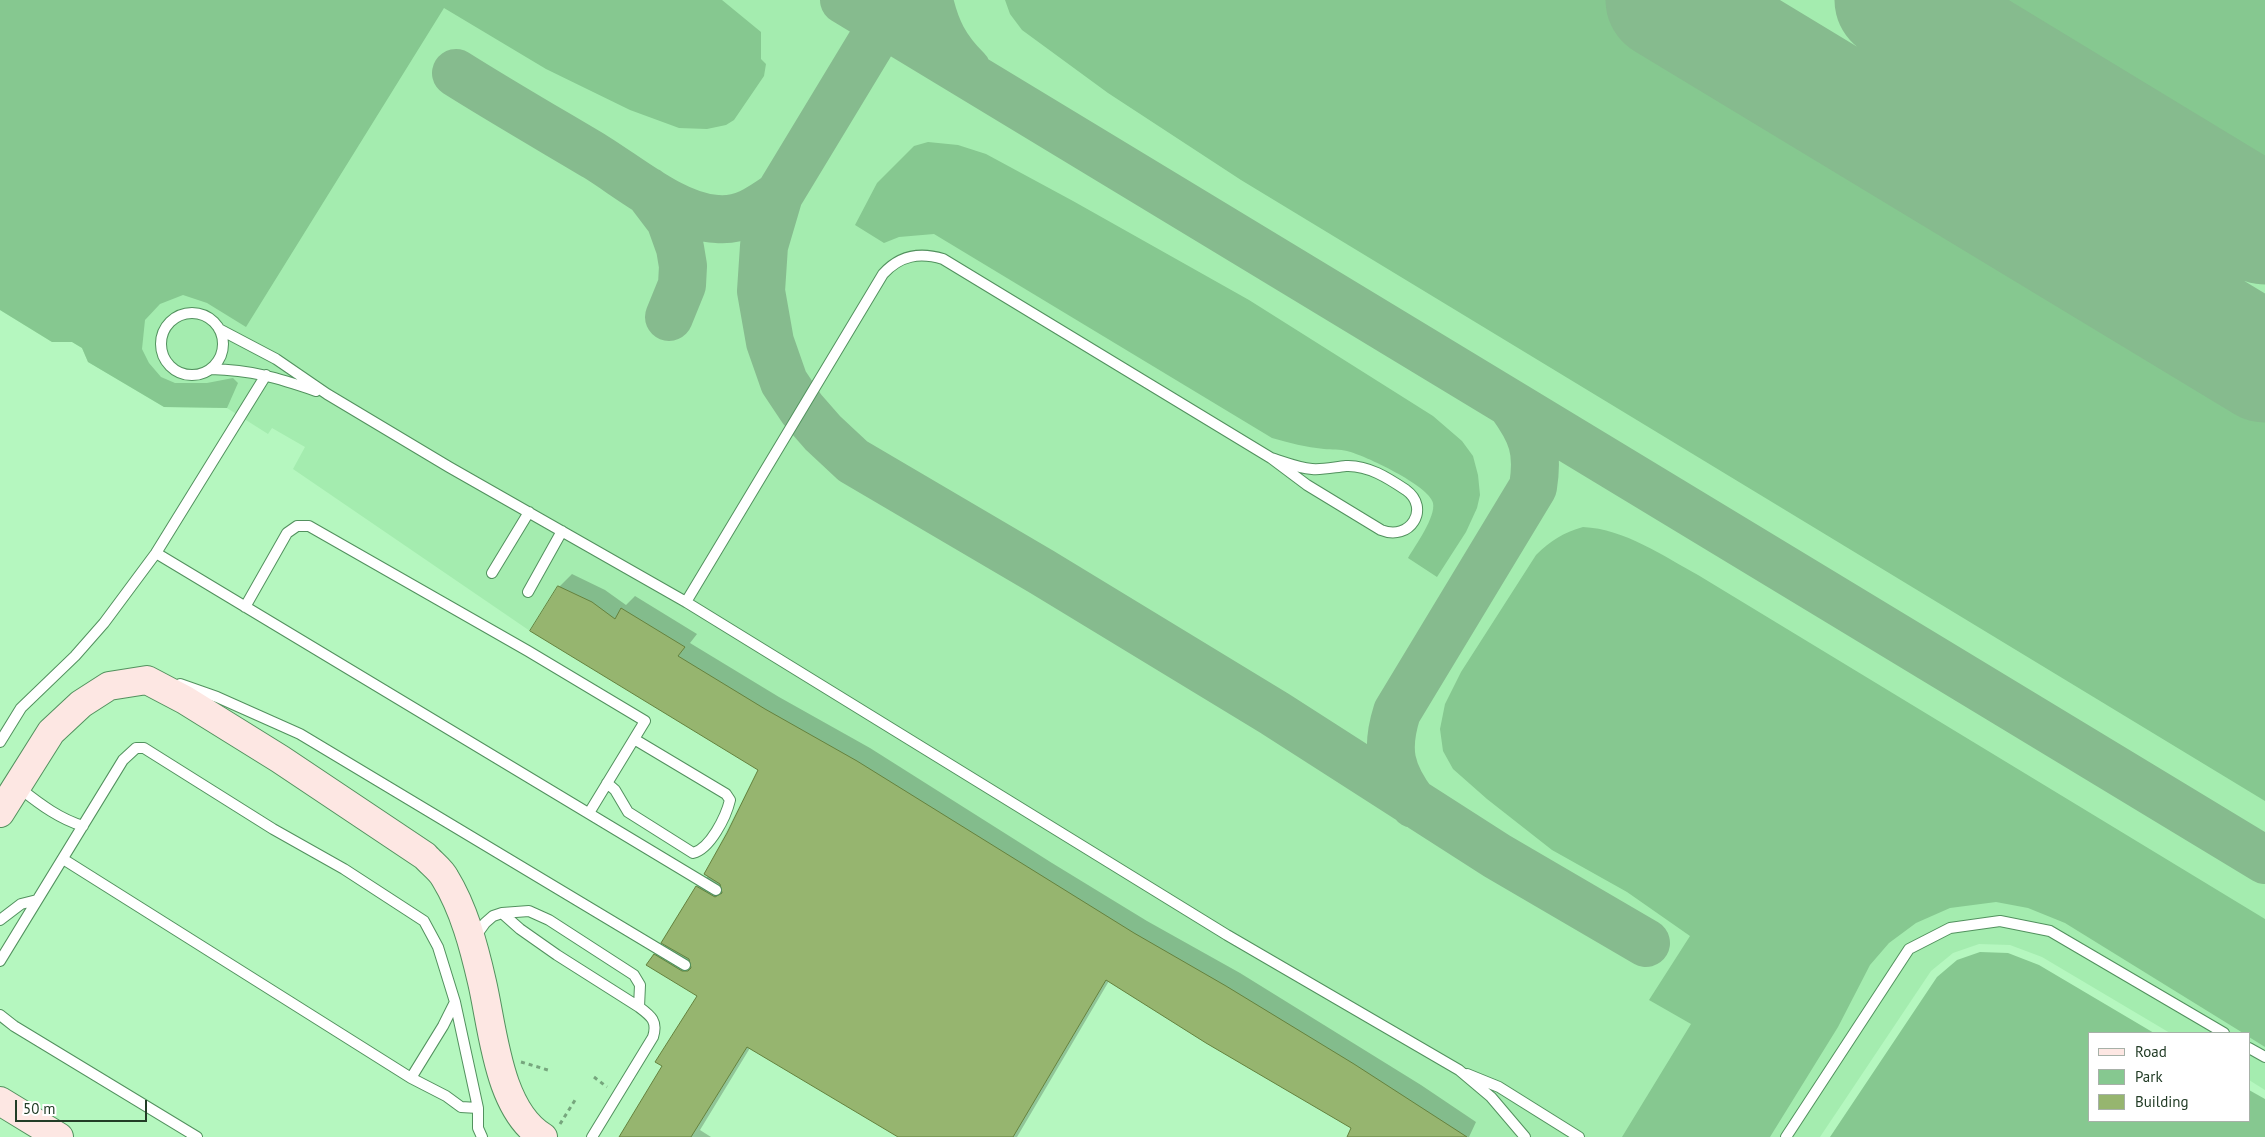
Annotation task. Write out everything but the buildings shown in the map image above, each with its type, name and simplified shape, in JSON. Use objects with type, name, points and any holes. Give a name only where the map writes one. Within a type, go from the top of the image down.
[{"type":"main road","points":[[0,813],[52,732],[81,704],[109,686],[147,680],[185,700],[280,759],[425,856],[445,876],[472,942],[508,1092],[510,1112],[519,1137]]},
{"type":"main road","points":[[508,1092],[528,1124],[550,1133]]},
{"type":"main road","points":[[0,1101],[59,1137]]},
{"type":"lane","points":[[686,602],[883,274],[889,267],[907,257],[931,255],[944,259],[1271,458],[1307,485],[1382,530],[1388,533],[1402,532],[1412,524],[1416,517],[1416,502],[1412,495],[1371,470],[1356,466],[1312,469],[1271,458]]},
{"type":"lane","points":[[327,394],[266,375],[242,370],[211,369],[195,376],[178,373],[165,361],[161,353],[161,336],[164,327],[171,320],[188,313],[206,316],[219,329],[276,359],[327,394],[686,602],[885,722],[1227,935],[1459,1070],[1499,1087],[1579,1137]]},
{"type":"lane","points":[[211,369],[221,355],[223,346],[219,329]]},
{"type":"lane","points":[[0,742],[21,708],[75,656],[104,623],[156,553],[266,375]]},
{"type":"lane","points":[[492,572],[529,512]]},
{"type":"lane","points":[[245,607],[287,533],[297,526],[309,526],[528,651],[645,721],[589,813]]},
{"type":"lane","points":[[528,592],[562,531]]},
{"type":"lane","points":[[156,553],[716,890]]},
{"type":"lane","points":[[147,680],[178,683],[300,734],[684,964]]},
{"type":"lane","points":[[607,783],[615,790],[628,812],[693,852],[700,851],[708,845],[728,808],[730,800],[726,794],[634,739]]},
{"type":"lane","points":[[0,961],[123,760],[136,748],[144,748],[344,869],[419,917],[430,930],[438,947],[455,1002],[478,1108],[478,1128],[482,1137]]},
{"type":"lane","points":[[21,781],[22,790],[34,800],[68,822],[83,826]]},
{"type":"lane","points":[[63,859],[412,1078],[446,1096],[461,1107],[478,1108]]},
{"type":"lane","points":[[0,920],[21,904],[37,900]]},
{"type":"lane","points":[[472,942],[485,923],[502,913],[529,911],[539,915],[634,975],[640,985],[639,1007]]},
{"type":"lane","points":[[502,913],[520,929],[557,956],[639,1007],[655,1022],[654,1037],[592,1137]]},
{"type":"lane","points":[[1786,1137],[1909,949],[1950,928],[2000,921],[2050,931],[2222,1032]]},
{"type":"lane","points":[[412,1078],[455,1002]]},
{"type":"lane","points":[[0,1015],[14,1026],[197,1137]]},
{"type":"lane","points":[[2250,1049],[2265,1057]]},
{"type":"lane","points":[[1459,1070],[1491,1097],[1526,1137]]},
{"type":"path","points":[[550,1133],[577,1097]]},
{"type":"shaded area","points":[[0,0],[2265,0],[2265,1090],[2250,1081],[2250,1032],[2168,1032],[2042,957],[2010,945],[1979,944],[1953,953],[1931,971],[1820,1137],[1347,1137],[1351,1128],[1206,1043],[1106,980],[697,996],[646,965],[707,869],[758,769],[530,631],[293,469],[305,447],[272,428],[268,434],[227,408],[164,407],[88,362],[82,348],[72,342],[52,342],[0,310]]},
{"type":"green space","points":[[0,0],[722,0],[761,32],[761,59],[766,64],[764,76],[734,120],[726,125],[707,129],[679,128],[630,110],[546,69],[444,8],[246,327],[207,303],[183,295],[160,304],[145,320],[142,349],[149,363],[161,377],[175,383],[207,383],[233,378],[238,383],[227,408],[164,407],[88,362],[82,348],[72,342],[52,342],[0,310]]},
{"type":"green space","points":[[1005,0],[1625,0],[2265,389],[2265,801],[1241,180],[1108,93],[1022,30],[1010,14]]},
{"type":"green space","points":[[1932,0],[2265,0],[2265,201]]},
{"type":"green space","points":[[928,142],[958,145],[986,154],[1073,201],[1249,300],[1433,416],[1462,441],[1473,456],[1478,475],[1480,495],[1477,508],[1466,532],[1437,577],[1408,558],[1424,531],[1433,509],[1433,503],[1429,496],[1409,480],[1367,458],[1347,451],[1311,447],[1272,438],[934,234],[899,237],[884,243],[855,225],[877,183],[914,146]]},
{"type":"green space","points":[[1583,527],[1599,529],[1629,538],[1657,552],[2265,919],[2265,1047],[2250,1038],[2250,1032],[2241,1032],[2065,923],[2028,908],[1996,902],[1950,908],[1916,923],[1889,943],[1870,965],[1838,1027],[1770,1137],[1622,1137],[1691,1024],[1649,1000],[1690,936],[1627,892],[1552,850],[1487,799],[1453,769],[1443,751],[1440,729],[1445,704],[1461,672],[1536,555],[1547,545],[1569,532]]},
{"type":"green space","points":[[1980,952],[2008,953],[2039,965],[2152,1032],[2088,1032],[2088,1122],[2250,1122],[2250,1091],[2265,1099],[2265,1137],[1830,1137],[1937,977],[1957,960]]},
{"type":"taxiway","points":[[844,0],[2265,860]]},
{"type":"taxiway","points":[[897,0],[779,195],[764,246],[761,291],[770,342],[784,382],[802,409],[823,433],[853,461],[1042,572],[1274,713],[1497,856],[1646,943]]},
{"type":"taxiway","points":[[929,0],[942,38],[967,70]]},
{"type":"taxiway","points":[[456,73],[596,157],[654,195],[701,217],[726,219],[742,216],[779,195]]},
{"type":"taxiway","points":[[648,191],[670,220],[680,248],[683,266],[682,285],[669,317]]},
{"type":"taxiway","points":[[1414,804],[1400,781],[1392,760],[1391,738],[1397,712],[1533,487],[1535,462],[1532,442],[1529,433],[1511,404]]},
{"type":"runway","points":[[1665,0],[2265,363]]},
{"type":"runway","points":[[1894,0],[2265,225]]}]
